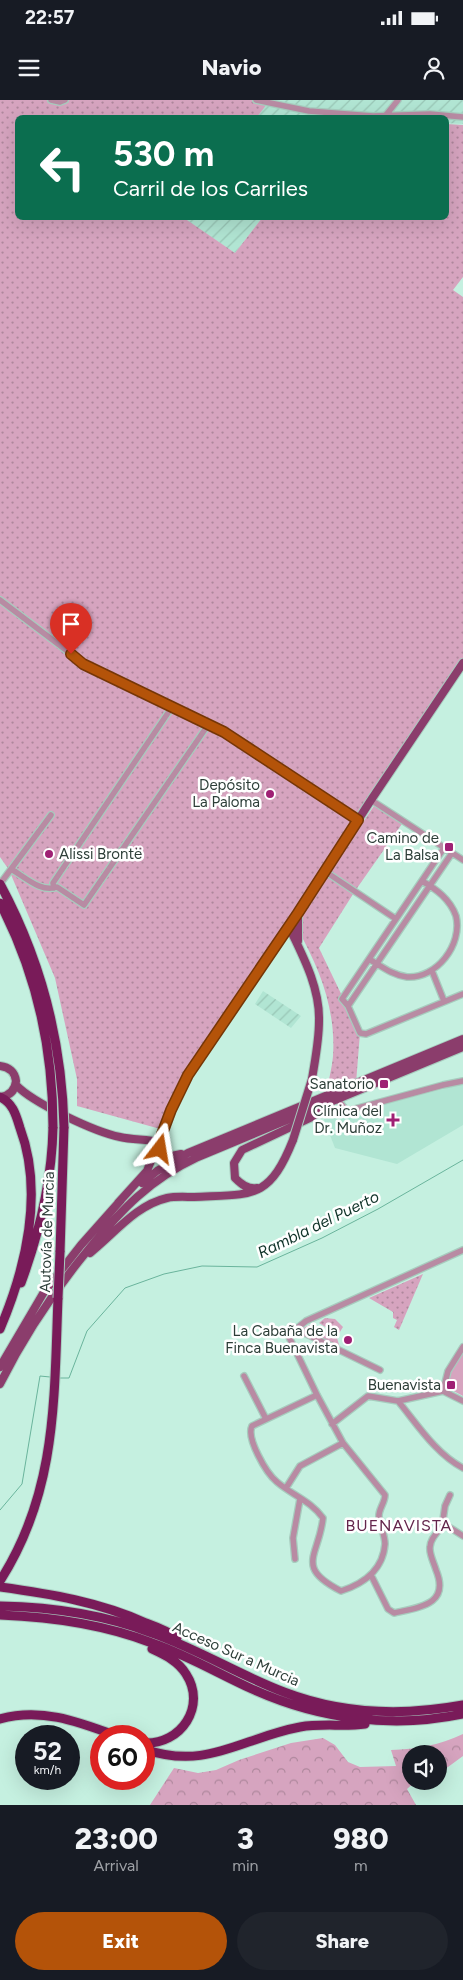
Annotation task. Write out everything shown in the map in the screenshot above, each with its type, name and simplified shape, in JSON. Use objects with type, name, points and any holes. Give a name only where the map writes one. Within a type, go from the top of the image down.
[{"type":"highway","name":"Autovía de Murcia","points":[[0,884],[29,946],[45,993],[59,1058],[64,1127],[56,1360],[49,1450],[42,1486],[23,1539],[0,1581]]},
{"type":"highway","name":"Autovía de Murcia","points":[[0,903],[28,968],[42,1019],[52,1078],[53,1127],[47,1183],[36,1234],[26,1271],[0,1336]]},
{"type":"highway","points":[[0,1097],[9,1103],[13,1109],[23,1134],[31,1171],[32,1198],[30,1224],[23,1256],[10,1303],[0,1329]]},
{"type":"highway","points":[[0,1587],[63,1596],[109,1609],[166,1631],[185,1645]]},
{"type":"highway","name":"Acceso Sur a Murcia","points":[[0,1606],[58,1609],[97,1616],[137,1627],[185,1645],[283,1692],[324,1704],[371,1711],[395,1712],[463,1705]]},
{"type":"highway","name":"Acceso Sur a Murcia","points":[[0,1615],[75,1622],[110,1629],[169,1650],[282,1702],[324,1713],[375,1721],[420,1720],[463,1714]]},
{"type":"highway","points":[[143,1640],[153,1649],[168,1656],[181,1667],[190,1680],[193,1696],[191,1713],[179,1732],[163,1740],[155,1741]]},
{"type":"highway","points":[[0,1718],[26,1714],[50,1715],[89,1726]]},
{"type":"highway","points":[[155,1752],[175,1757],[204,1756],[224,1752],[292,1729],[322,1724],[364,1725],[375,1721]]},
{"type":"main road","points":[[0,1367],[44,1292],[80,1245],[147,1172],[171,1110],[188,1075],[279,942],[463,663]]},
{"type":"main road","points":[[298,913],[299,948]]},
{"type":"main road","points":[[74,1266],[144,1207],[167,1198],[251,1192],[266,1186],[276,1176],[285,1161],[293,1140],[312,1079],[319,1020],[316,995],[299,948],[289,927]]},
{"type":"main road","points":[[279,942],[291,942],[299,948]]},
{"type":"main road","points":[[118,1203],[156,1171],[188,1153],[463,1039]]},
{"type":"main road","points":[[0,1384],[57,1288],[131,1201],[155,1181],[176,1167],[463,1047]]},
{"type":"main road","points":[[0,1066],[12,1071],[16,1078],[16,1085],[10,1094],[0,1097]]},
{"type":"main road","points":[[16,1085],[30,1097],[60,1113],[110,1134],[131,1139],[159,1142]]},
{"type":"main road","points":[[266,1186],[254,1189],[244,1186],[235,1178],[234,1163],[242,1150],[310,1118],[348,1094]]},
{"type":"main road","points":[[159,1142],[162,1156],[167,1157],[188,1153]]},
{"type":"street","points":[[51,100],[60,102],[65,100]]},
{"type":"street","points":[[256,100],[271,101],[309,110],[386,115],[441,115]]},
{"type":"street","points":[[386,115],[398,100]]},
{"type":"street","points":[[449,116],[463,117]]},
{"type":"street","points":[[0,600],[83,664],[224,732],[358,820]]},
{"type":"street","points":[[54,888],[53,883],[172,707]]},
{"type":"street","points":[[11,869],[44,888],[57,887],[84,905],[208,724]]},
{"type":"street","points":[[371,800],[463,860]]},
{"type":"street","points":[[0,884],[51,815]]},
{"type":"street","points":[[444,848],[342,999],[348,1006],[360,1033],[366,1034],[463,994]]},
{"type":"street","points":[[348,1006],[452,853]]},
{"type":"street","points":[[329,874],[396,919]]},
{"type":"street","points":[[369,959],[390,973],[407,977],[419,976],[432,971],[444,961],[460,936],[456,917],[444,896],[422,881]]},
{"type":"street","points":[[432,971],[444,1001]]},
{"type":"street","points":[[338,1100],[346,1111],[443,1084],[463,1081]]},
{"type":"street","points":[[10,1094],[30,1097]]},
{"type":"street","points":[[317,1395],[252,1426],[251,1437],[268,1471],[276,1482],[300,1499],[315,1506],[323,1518],[322,1529],[311,1558],[316,1574],[326,1584],[341,1591],[358,1586],[371,1575],[382,1557],[385,1542],[379,1515],[385,1499],[384,1495],[343,1443],[289,1337],[306,1321],[463,1250]]},
{"type":"street","points":[[296,1329],[380,1370]]},
{"type":"street","points":[[443,1391],[448,1371],[463,1347]]},
{"type":"street","points":[[244,1376],[266,1419]]},
{"type":"street","points":[[332,1424],[368,1396],[398,1401],[443,1391],[463,1401]]},
{"type":"street","points":[[398,1401],[438,1450],[453,1463],[463,1468]]},
{"type":"street","points":[[286,1488],[300,1466],[343,1443]]},
{"type":"street","points":[[371,1575],[388,1609],[394,1613],[431,1602],[439,1593],[441,1583],[432,1560],[430,1546],[436,1533],[442,1527],[445,1506],[450,1495]]},
{"type":"street","points":[[295,1558],[294,1538],[300,1499]]},
{"type":"street","points":[[442,1527],[449,1527],[463,1536]]},
{"type":"shaded area","points":[[255,100],[463,100],[463,124],[449,123],[449,115],[258,115],[266,104]]},
{"type":"shaded area","points":[[186,220],[260,220],[235,253]]},
{"type":"shaded area","points":[[263,991],[301,1016],[291,1028],[255,1004]]},
{"type":"shaded area","name":"Clínica del Dr. Muñoz","points":[[463,1084],[463,1125],[397,1164],[335,1148],[321,1112],[338,1105],[347,1114]]},
{"type":"green space","points":[[0,100],[255,100],[267,104],[259,115],[15,115],[15,220],[187,220],[235,253],[260,220],[449,220],[449,124],[463,125],[463,277],[453,290],[463,297],[463,660],[188,1075],[164,1130],[77,1106],[77,1079],[55,978],[9,870],[0,857]]},
{"type":"green space","points":[[376,803],[404,821],[355,891],[319,948],[360,1033],[356,1083],[326,1094],[333,1056],[332,1022],[320,975],[298,930],[304,909]]},
{"type":"green space","points":[[423,1274],[399,1330],[394,1327],[397,1320],[393,1318],[393,1312],[369,1298]]},
{"type":"green space","points":[[325,1318],[335,1319],[343,1327],[338,1335],[319,1323]]},
{"type":"green space","points":[[310,1325],[337,1338],[340,1348],[338,1353],[307,1338],[303,1328]]},
{"type":"green space","points":[[463,1350],[463,1396],[448,1388],[450,1370]]},
{"type":"green space","points":[[463,1734],[463,1756],[447,1767],[447,1745],[432,1745]]},
{"type":"green space","points":[[323,1738],[335,1745],[348,1762],[360,1767],[396,1766],[391,1750],[402,1749],[402,1790],[408,1790],[416,1805],[150,1805],[174,1768],[198,1773],[216,1770],[239,1760],[291,1743]]},
{"type":"waterway","name":"Rambla del Puerto","points":[[59,1378],[69,1378],[87,1331],[125,1288],[164,1274],[202,1266],[257,1267],[322,1238],[378,1209],[463,1160]]},
{"type":"waterway","name":"Rambla del Puerto","points":[[0,1510],[22,1484],[40,1376],[50,1377]]},
{"type":"place","name":"Depósito La Paloma","points":[[270,794]]},
{"type":"place","name":"Camino de La Balsa","points":[[449,847]]},
{"type":"place","name":"Alissi Brontë","points":[[49,854]]},
{"type":"place","name":"Sanatorio","points":[[384,1084]]},
{"type":"place","name":"Clínica del Dr. Muñoz","points":[[393,1120]]},
{"type":"place","name":"La Cabaña de la Finca Buenavista","points":[[348,1340]]},
{"type":"place","name":"Buenavista","points":[[451,1385]]},
{"type":"district","name":"BUENAVISTA","points":[[399,1525]]},
{"type":"route","points":[[71,654],[83,664],[224,732],[358,820],[298,913],[188,1075],[171,1110],[159,1142],[160,1149]]}]
